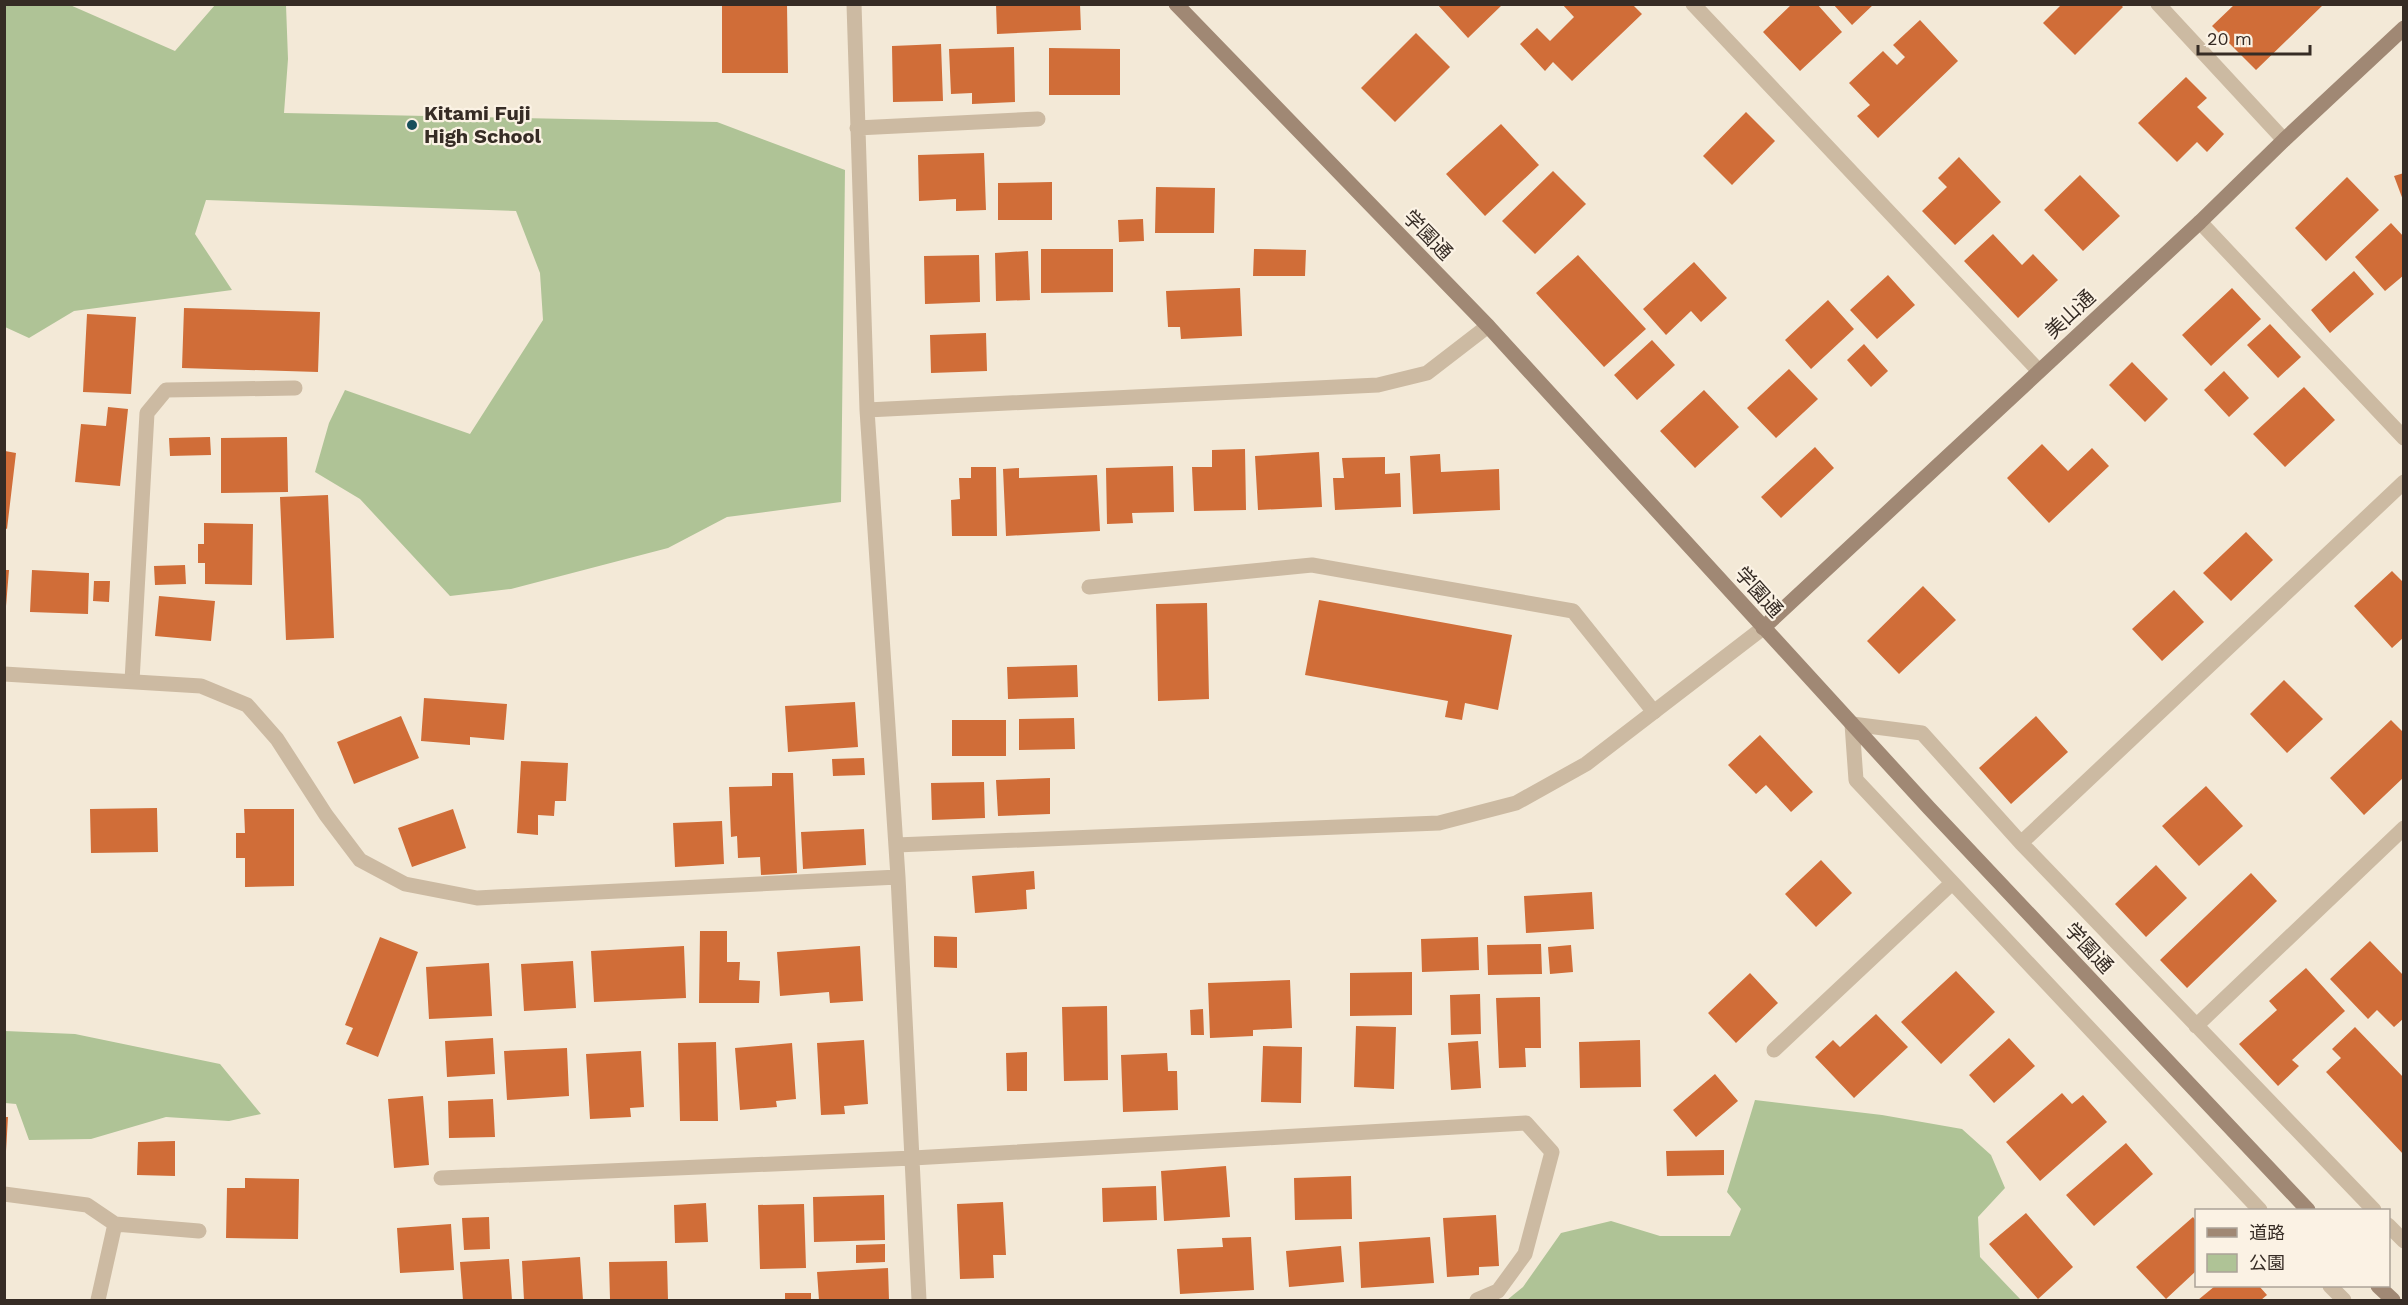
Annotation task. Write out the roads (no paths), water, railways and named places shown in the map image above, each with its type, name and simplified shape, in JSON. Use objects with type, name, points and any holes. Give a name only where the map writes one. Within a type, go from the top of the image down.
[{"type":"street","points":[[854,4],[867,410],[898,877],[919,1300]]},
{"type":"street","name":"学園通","points":[[1176,4],[1488,326],[1929,808],[2307,1209]]},
{"type":"street","points":[[1693,4],[2040,371]]},
{"type":"street","points":[[2158,4],[2284,140]]},
{"type":"street","name":"美山通","points":[[1763,628],[2200,222],[2403,28]]},
{"type":"street","points":[[857,128],[1038,119]]},
{"type":"street","points":[[2200,222],[2403,438]]},
{"type":"street","points":[[867,410],[1378,385],[1427,373],[1488,326]]},
{"type":"street","points":[[132,681],[147,413],[166,390],[295,387]]},
{"type":"street","points":[[2021,843],[2403,482]]},
{"type":"street","points":[[1089,587],[1312,565],[1573,611],[1654,712]]},
{"type":"street","points":[[896,844],[1439,823],[1516,803],[1586,764],[1763,628]]},
{"type":"street","points":[[4,674],[201,686],[247,705],[277,740],[326,815],[360,860],[405,884],[477,898],[898,877]]},
{"type":"street","points":[[2258,1209],[1856,780],[1852,724],[1922,733],[2021,843],[2373,1209]]},
{"type":"street","points":[[2196,1026],[2403,828]]},
{"type":"street","points":[[1774,1050],[1952,883]]},
{"type":"street","points":[[441,1178],[913,1158],[1526,1122],[1552,1152],[1525,1254],[1498,1291],[1477,1300]]},
{"type":"street","points":[[4,1194],[87,1205],[115,1224],[199,1231]]},
{"type":"street","points":[[98,1300],[115,1224]]},
{"type":"street","points":[[2331,1287],[2344,1300]]},
{"type":"street","points":[[2379,1287],[2392,1300]]},
{"type":"place","name":"Kitami Fuji High School","points":[[412,125]]}]
